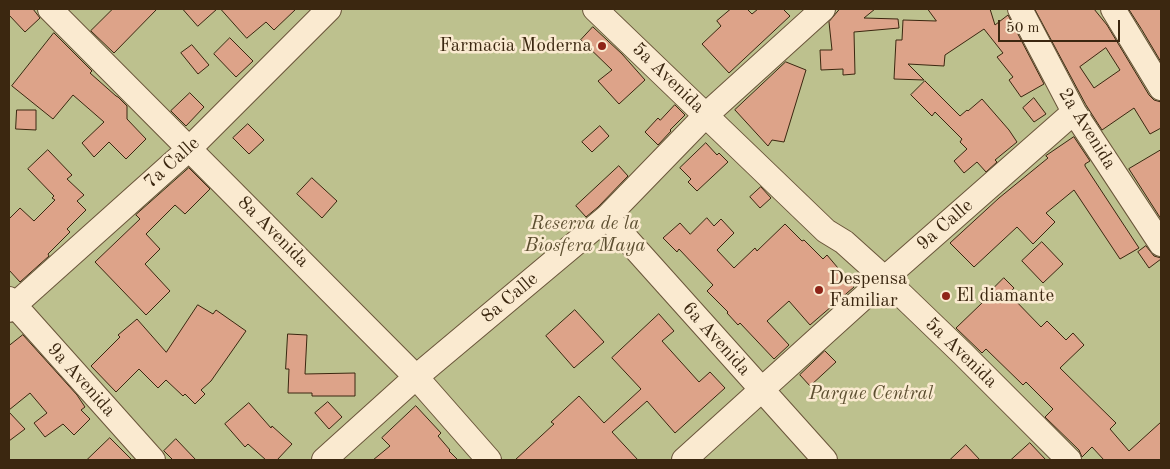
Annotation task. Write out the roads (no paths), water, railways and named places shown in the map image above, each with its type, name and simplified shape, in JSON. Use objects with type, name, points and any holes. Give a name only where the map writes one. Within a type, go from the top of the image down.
[{"type":"street","name":"7a Calle","points":[[10,304],[190,148],[329,9]]},
{"type":"street","name":"5a Avenida","points":[[595,9],[826,232],[838,252],[879,283],[963,354],[1069,460]]},
{"type":"street","name":"8a Calle","points":[[324,460],[416,377],[607,217],[706,115],[823,9]]},
{"type":"street","name":"2a Avenida","points":[[1020,9],[1074,112],[1161,244]]},
{"type":"street","points":[[1113,9],[1161,88]]},
{"type":"street","name":"8a Avenida","points":[[58,11],[416,377],[489,460]]},
{"type":"street","name":"9a Calle","points":[[684,460],[879,283],[1074,112]]},
{"type":"street","name":"6a Avenida","points":[[607,217],[826,460]]},
{"type":"street","name":"5a Avenida","points":[[879,283],[1050,460]]},
{"type":"street","name":"9a Avenida","points":[[10,304],[153,460]]},
{"type":"place","name":"Farmacia Moderna","points":[[602,46]]},
{"type":"place","name":"Despensa Familiar","points":[[819,290]]},
{"type":"place","name":"El diamante","points":[[946,296]]},
{"type":"park label","name":"Reserva de la Biosfera Maya","points":[[585,235]]},
{"type":"park label","name":"Parque Central","points":[[871,394]]}]
